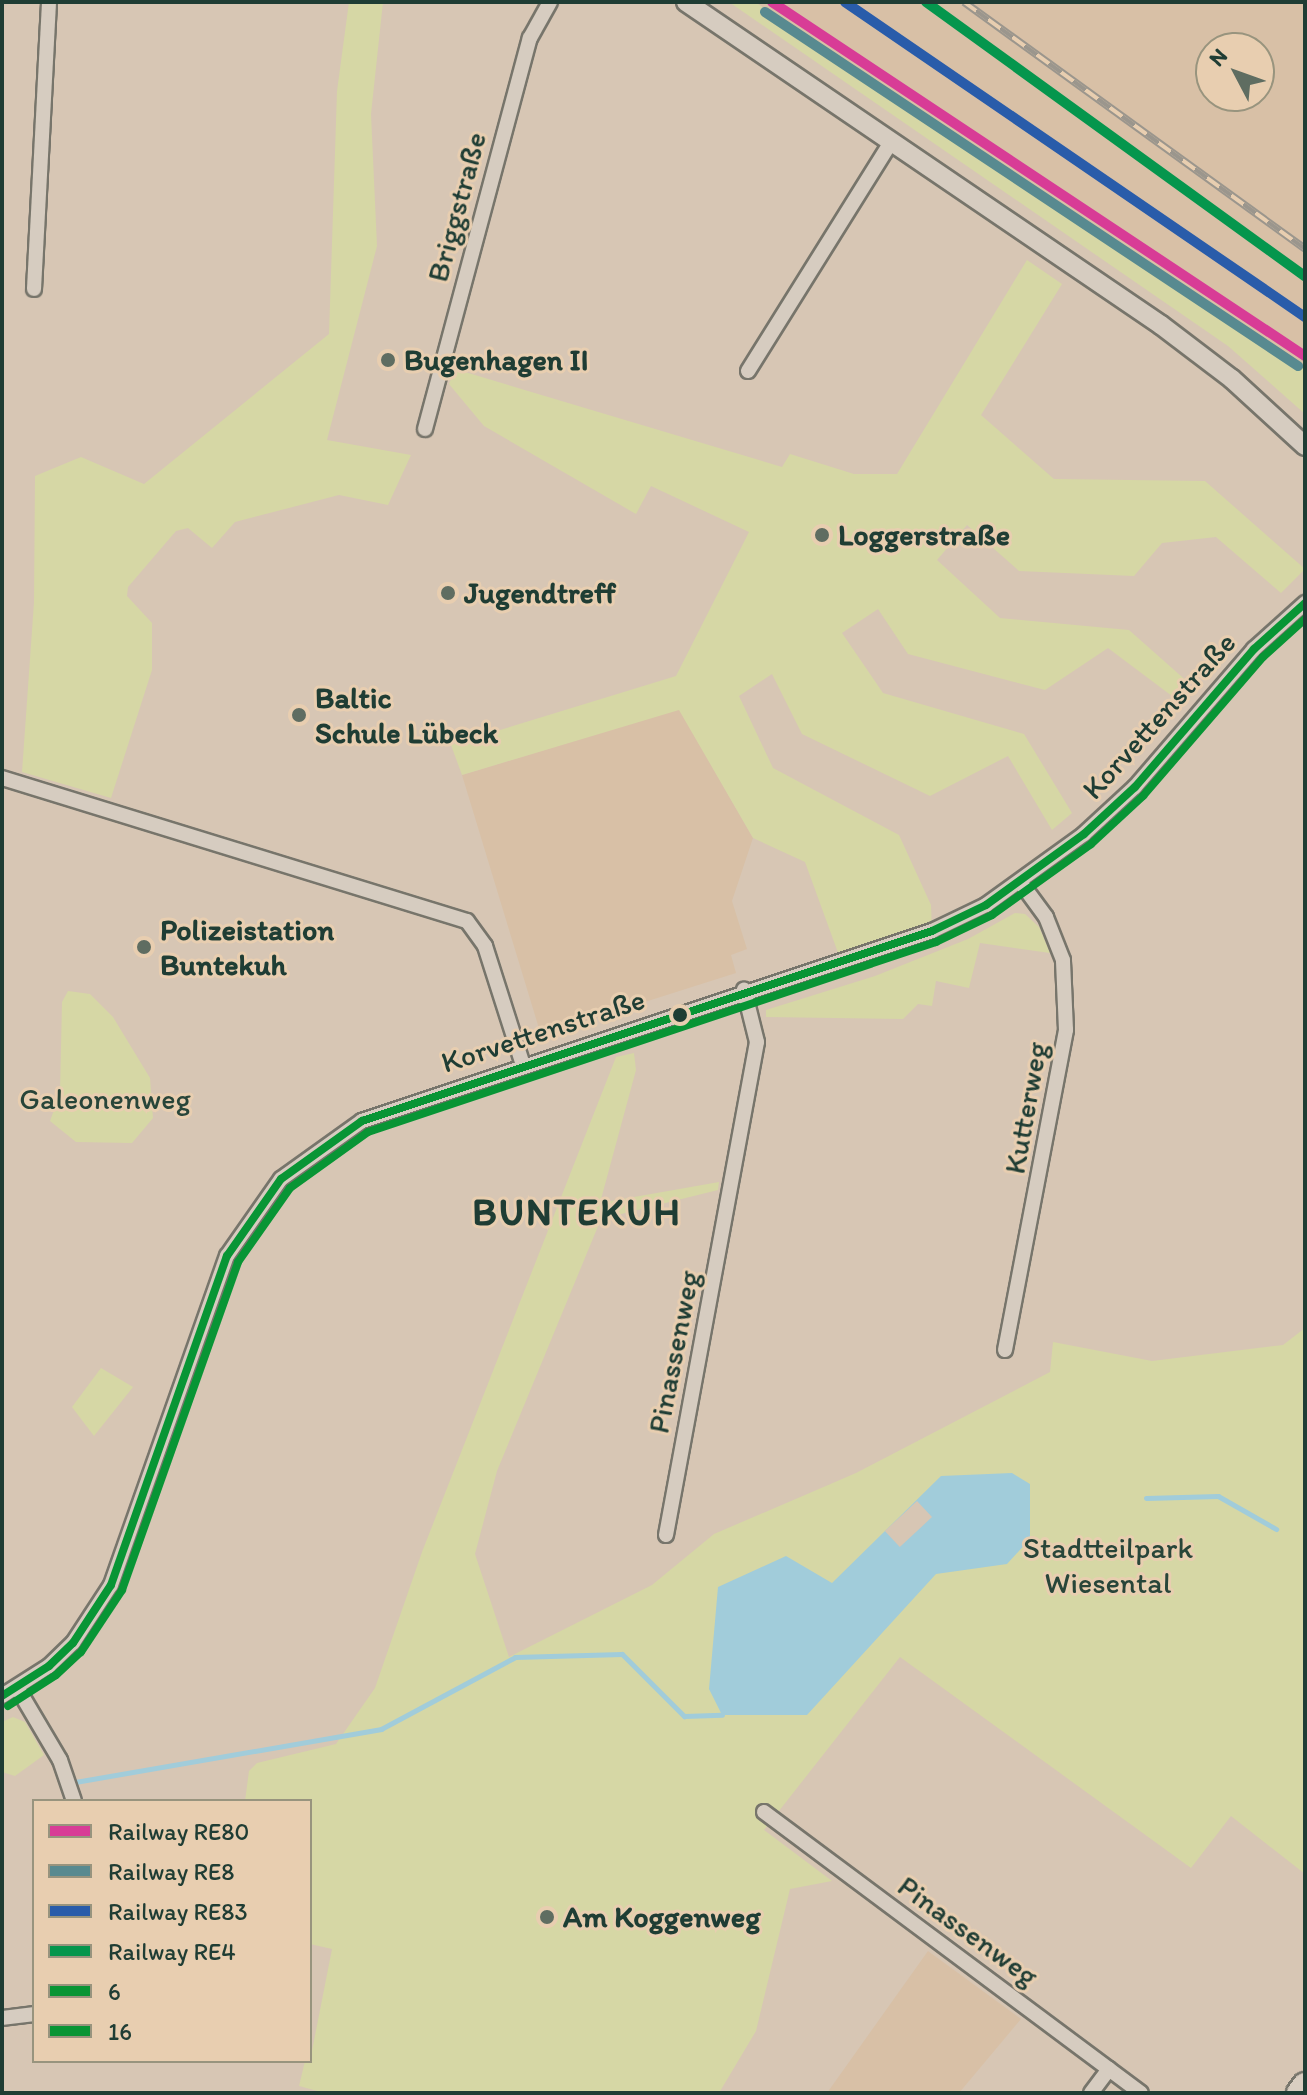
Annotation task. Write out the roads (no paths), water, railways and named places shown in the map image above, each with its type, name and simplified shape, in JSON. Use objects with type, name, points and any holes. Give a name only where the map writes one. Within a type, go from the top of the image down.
[{"type":"main road","points":[[1299,2093],[1305,2085]]},
{"type":"street","points":[[34,289],[49,2]]},
{"type":"street","name":"Briggstraße","points":[[425,429],[530,38],[550,2]]},
{"type":"street","points":[[686,2],[1161,325],[1232,379],[1305,446]]},
{"type":"street","points":[[748,371],[891,142]]},
{"type":"street","name":"Korvettenstraße","points":[[2,1696],[18,1689],[73,1643],[111,1585],[227,1256],[262,1199],[362,1121],[744,990],[932,931],[1021,883],[1135,787],[1254,649],[1305,603]]},
{"type":"street","points":[[2,778],[467,921],[485,946],[523,1065]]},
{"type":"street","name":"Kutterweg","points":[[1005,1350],[1066,1030],[1063,960],[1046,917],[1021,883]]},
{"type":"street","name":"Pinassenweg","points":[[666,1535],[757,1042],[744,990]]},
{"type":"street","points":[[18,1689],[60,1760],[73,1799]]},
{"type":"street","name":"Pinassenweg","points":[[764,1812],[1141,2093]]},
{"type":"street","points":[[2,2018],[32,2014]]},
{"type":"street","points":[[1091,2093],[1109,2069]]},
{"type":"water","points":[[1012,1473],[1030,1484],[1030,1539],[1007,1564],[936,1574],[807,1715],[722,1715],[709,1689],[718,1587],[786,1556],[832,1583],[941,1476]]},
{"type":"waterway","points":[[1146,1498],[1218,1496],[1276,1529]]},
{"type":"waterway","points":[[75,1782],[381,1729],[515,1657],[622,1654],[684,1716],[722,1715]]},
{"type":"railway","points":[[964,2],[1305,249]]},
{"type":"rail line","name":"RE80","points":[[772,2],[1305,356]]},
{"type":"rail line","name":"RE83","points":[[845,2],[1305,317]]},
{"type":"rail line","name":"RE4","points":[[926,2],[1305,276]]},
{"type":"rail line","name":"RE8","points":[[765,12],[1298,366]]},
{"type":"place","name":"Bugenhagen II","points":[[388,360]]},
{"type":"place","name":"Loggerstraße","points":[[822,535]]},
{"type":"place","name":"Jugendtreff","points":[[448,593]]},
{"type":"place","name":"Baltic Schule Lübeck","points":[[299,715]]},
{"type":"place","name":"Polizeistation Buntekuh","points":[[144,947]]},
{"type":"place","name":"Am Koggenweg","points":[[547,1917]]},
{"type":"district","name":"BUNTEKUH","points":[[577,1213]]},
{"type":"park label","name":"Galeonenweg","points":[[105,1099]]},
{"type":"park label","name":"Stadtteilpark Wiesental","points":[[1108,1565]]}]
